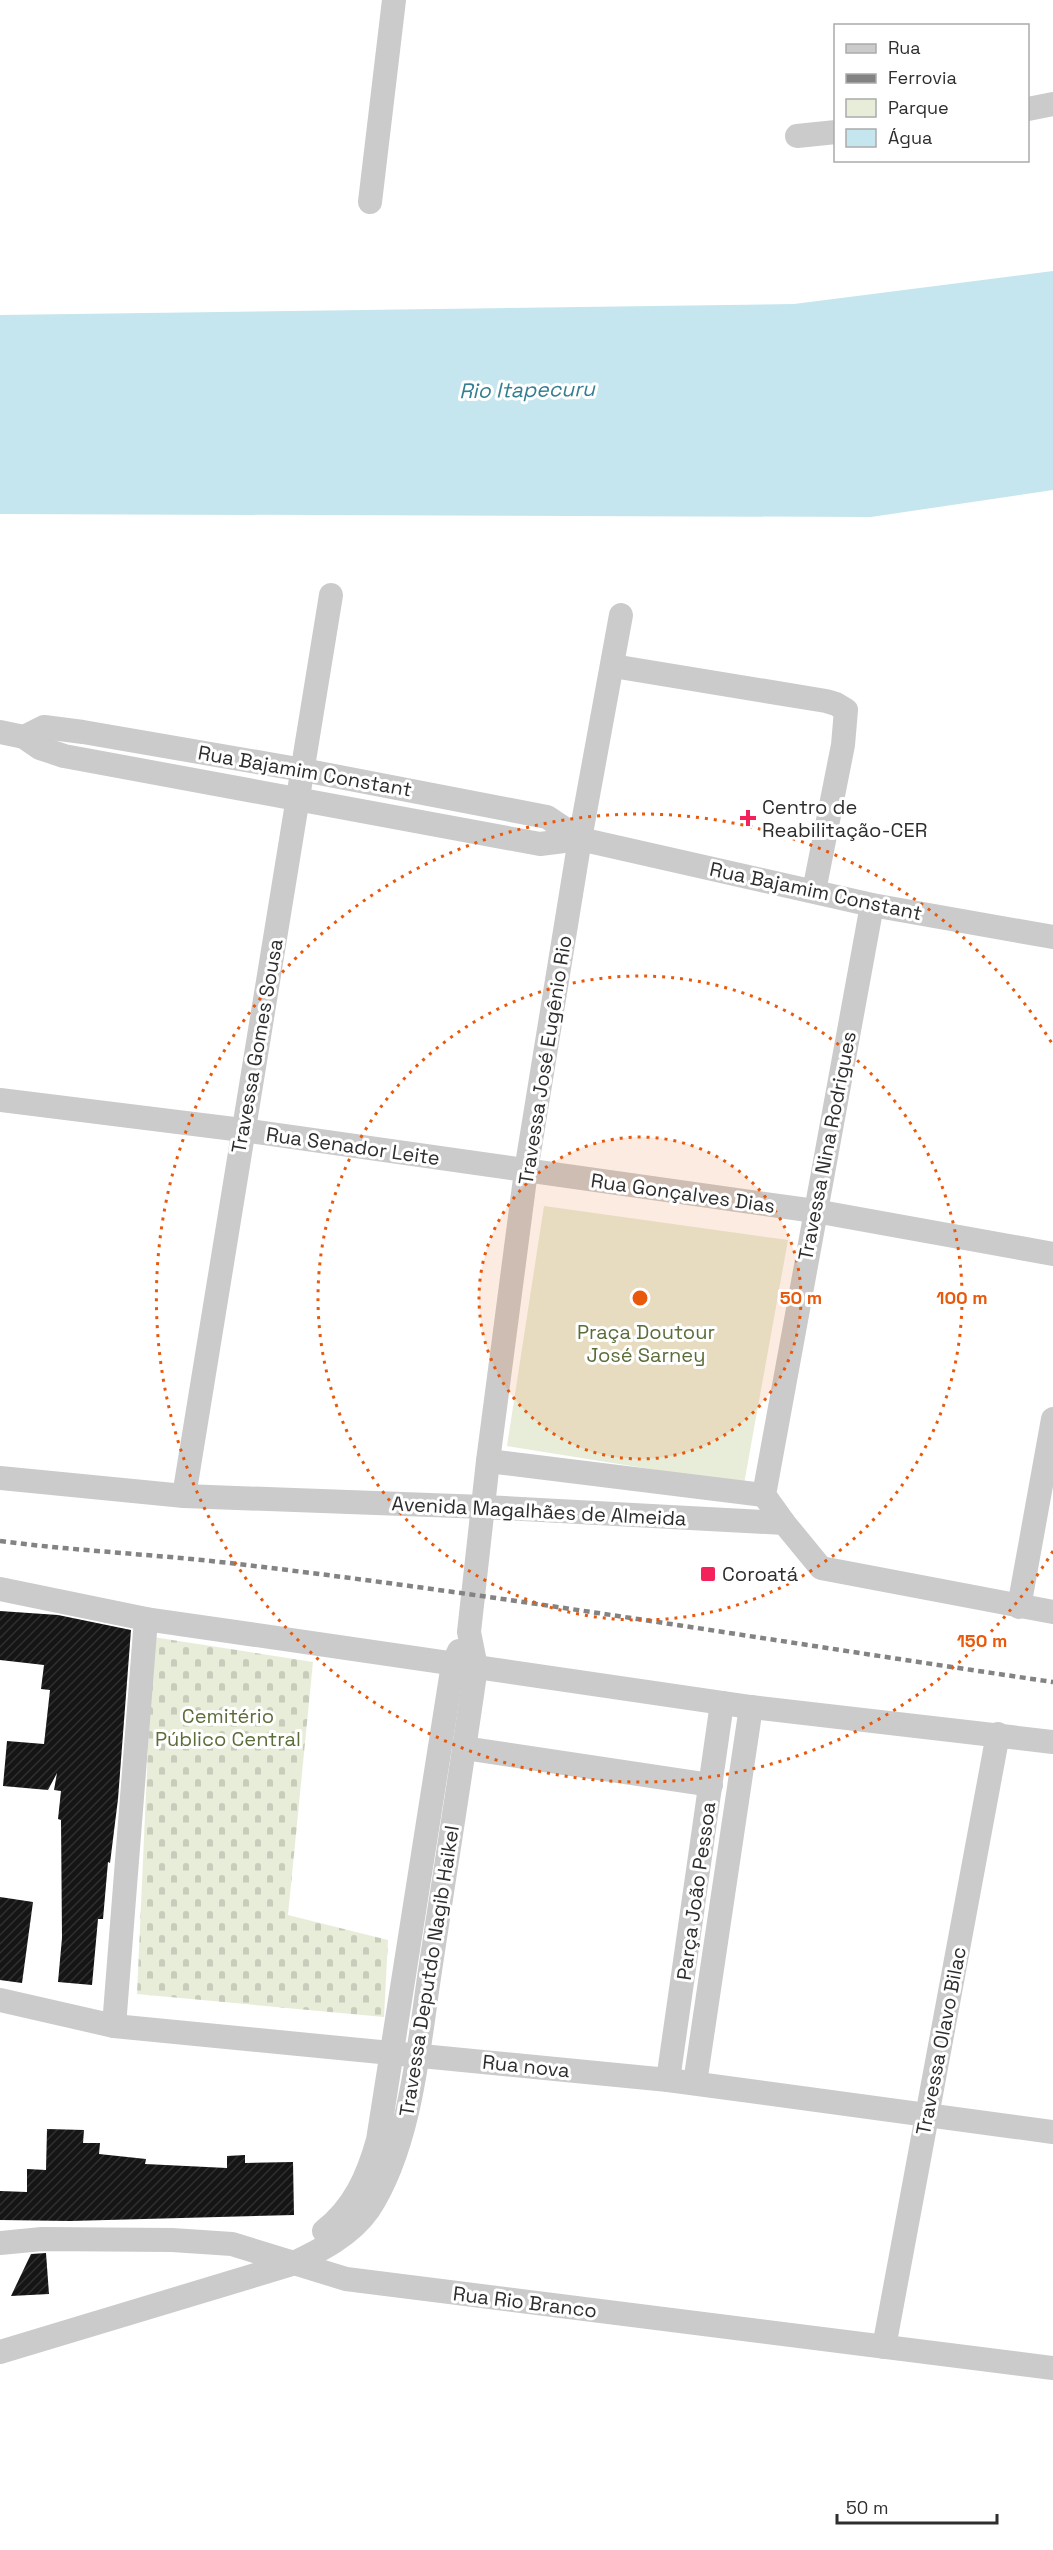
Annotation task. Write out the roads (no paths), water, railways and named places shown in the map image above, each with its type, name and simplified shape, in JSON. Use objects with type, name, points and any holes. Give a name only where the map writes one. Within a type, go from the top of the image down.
[{"type":"street","points":[[370,202],[394,0]]},
{"type":"street","points":[[1029,109],[1053,104]]},
{"type":"street","points":[[797,136],[834,132]]},
{"type":"street","name":"Travessa Gomes Sousa","points":[[184,1496],[331,595]]},
{"type":"street","name":"Travessa José Eugênio Rio","points":[[484,1507],[526,1171],[580,839],[621,615]]},
{"type":"street","points":[[613,666],[825,701],[846,710],[846,721],[814,891]]},
{"type":"street","name":"Rua Bajamim Constant","points":[[24,736],[44,727],[303,770],[547,817],[580,839]]},
{"type":"street","name":"Rua Bajamim Constant","points":[[0,732],[24,736],[40,748],[64,756],[540,844],[580,839],[872,905],[1053,937]]},
{"type":"street","name":"Travessa Nina Rodrigues","points":[[764,1495],[872,905]]},
{"type":"street","name":"Rua Senador Leite","points":[[0,1100],[242,1130],[526,1171]]},
{"type":"street","name":"Rua Gonçalves Dias","points":[[526,1171],[815,1211],[1053,1254]]},
{"type":"street","points":[[1019,1607],[1053,1419]]},
{"type":"street","points":[[488,1461],[764,1495],[821,1568],[1053,1612]]},
{"type":"street","name":"Avenida Magalhães de Almeida","points":[[0,1478],[184,1496],[484,1507],[784,1523]]},
{"type":"street","name":"Travessa Deputdo Nagib Haikel","points":[[284,2261],[323,2250],[343,2236],[368,2209],[396,2153],[417,2055],[476,1667],[470,1632],[484,1507]]},
{"type":"street","points":[[0,1589],[146,1619],[453,1664],[751,1707],[1043,1741],[1053,1759]]},
{"type":"street","points":[[114,2026],[146,1619]]},
{"type":"street","name":"Travessa Deputdo Nagib Haikel","points":[[284,2261],[344,2214],[370,2168],[378,2140],[453,1664],[470,1632]]},
{"type":"street","name":"Parça João Pessoa","points":[[668,2080],[722,1703]]},
{"type":"street","name":"Parça João Pessoa","points":[[695,2083],[751,1707]]},
{"type":"street","name":"Travessa Olavo Bilac","points":[[884,2347],[998,1734]]},
{"type":"street","points":[[464,1748],[711,1785]]},
{"type":"street","name":"Rua nova","points":[[0,2000],[114,2026],[695,2083],[1053,2132]]},
{"type":"street","name":"Rua Rio Branco","points":[[0,2243],[42,2239],[232,2244],[346,2279],[1053,2368]]},
{"type":"street","points":[[0,2352],[241,2278],[284,2261]]},
{"type":"water","name":"Rio Itapecuru","points":[[1053,271],[1053,490],[871,517],[0,514],[0,315],[794,304]]},
{"type":"railway","points":[[0,1541],[200,1560],[332,1576],[538,1604],[1053,1682]]},
{"type":"place","name":"Centro de Reabilitação-CER","points":[[748,818]]},
{"type":"place","name":"Coroatá","points":[[708,1574]]},
{"type":"park label","name":"Praça Doutour José Sarney","points":[[646,1344]]},
{"type":"park label","name":"Cemitério Público Central","points":[[228,1728]]}]
